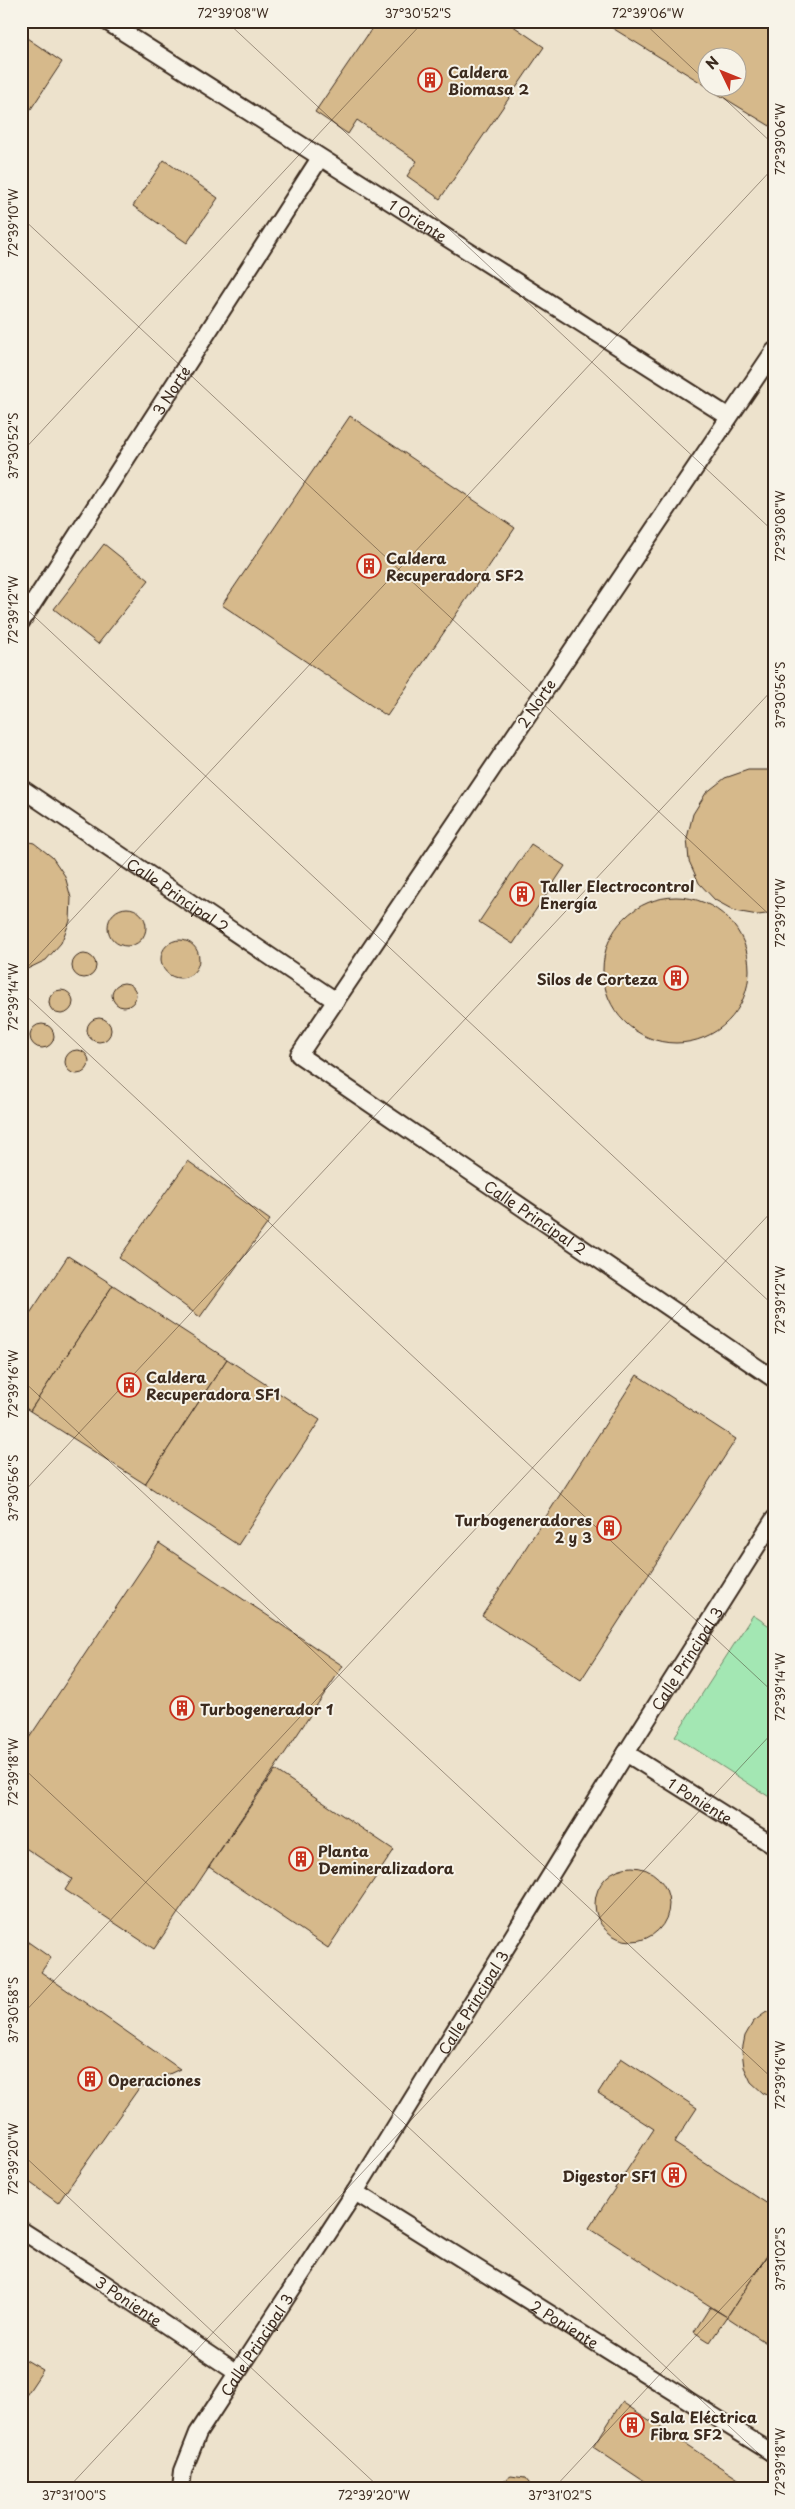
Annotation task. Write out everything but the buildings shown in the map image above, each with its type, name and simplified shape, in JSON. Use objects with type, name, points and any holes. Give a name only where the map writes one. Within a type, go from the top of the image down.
[{"type":"lane","name":"1 Oriente","points":[[106,21],[729,418]]},
{"type":"lane","name":"3 Norte","points":[[21,622],[320,158]]},
{"type":"lane","name":"2 Norte","points":[[299,1055],[774,351]]},
{"type":"lane","name":"Calle Principal 2","points":[[21,788],[336,1001]]},
{"type":"lane","name":"Calle Principal 2","points":[[299,1055],[774,1379]]},
{"type":"lane","name":"Calle Principal 3","points":[[181,2488],[183,2471],[198,2433],[236,2372],[356,2192],[626,1753],[774,1519]]},
{"type":"lane","name":"1 Poniente","points":[[626,1753],[774,1846]]},
{"type":"lane","name":"2 Poniente","points":[[356,2192],[774,2454]]},
{"type":"lane","name":"3 Poniente","points":[[21,2230],[94,2276],[236,2372]]},
{"type":"shaded area","points":[[21,21],[774,21],[774,2488],[21,2488]]},
{"type":"green space","points":[[753,1615],[774,1629],[774,1800],[675,1736]]},
{"type":"place","name":"Caldera Biomasa 2","points":[[430,80]]},
{"type":"place","name":"Caldera Recuperadora SF2","points":[[369,566]]},
{"type":"place","name":"Taller Electrocontrol Energía","points":[[522,894]]},
{"type":"place","name":"Silos de Corteza","points":[[676,978]]},
{"type":"place","name":"Caldera Recuperadora SF1","points":[[129,1385]]},
{"type":"place","name":"Turbogeneradores 2 y 3","points":[[609,1528]]},
{"type":"place","name":"Turbogenerador 1","points":[[182,1708]]},
{"type":"place","name":"Planta Demineralizadora","points":[[301,1859]]},
{"type":"place","name":"Operaciones","points":[[90,2079]]},
{"type":"place","name":"Digestor SF1","points":[[674,2175]]},
{"type":"place","name":"Sala Eléctrica Fibra SF2","points":[[632,2425]]}]
